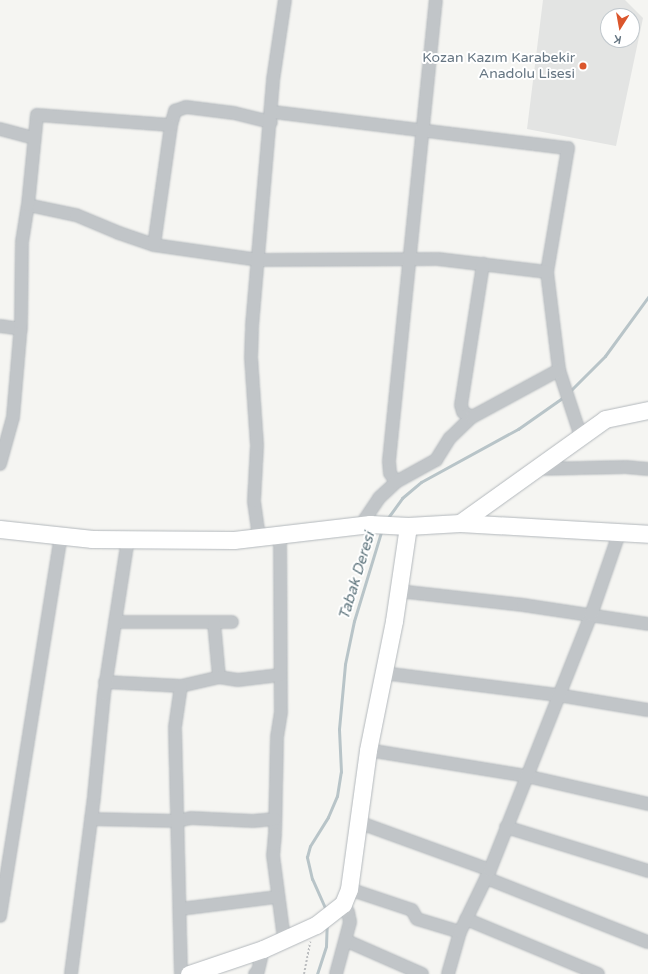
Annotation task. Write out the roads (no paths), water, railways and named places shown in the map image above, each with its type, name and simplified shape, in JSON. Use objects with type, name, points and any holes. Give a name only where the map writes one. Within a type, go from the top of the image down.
[{"type":"street","points":[[259,537],[254,501],[257,445],[251,358],[274,80],[285,0]]},
{"type":"street","points":[[396,482],[390,472],[389,461],[408,260],[436,0]]},
{"type":"street","points":[[154,244],[171,125],[175,111],[186,107],[568,148],[547,272],[559,370],[581,437]]},
{"type":"street","points":[[0,464],[2,444],[13,417],[21,329],[22,242],[28,205],[37,115],[171,125]]},
{"type":"street","points":[[0,129],[34,138]]},
{"type":"street","points":[[28,205],[76,215],[118,233],[154,244],[259,260],[438,259],[547,272]]},
{"type":"street","points":[[472,417],[463,412],[461,404],[484,264]]},
{"type":"street","points":[[0,326],[21,329]]},
{"type":"street","points":[[365,524],[379,498],[396,482],[436,460],[450,438],[472,417],[559,370]]},
{"type":"street","points":[[460,523],[605,419],[648,410]]},
{"type":"street","points":[[536,469],[626,467],[648,470]]},
{"type":"street","points":[[0,529],[61,536],[128,539],[234,540],[365,524],[403,525],[460,523],[620,531],[648,534]]},
{"type":"street","points":[[336,974],[347,941],[350,916],[343,901],[358,822],[368,750],[384,673],[398,591],[403,525]]},
{"type":"street","points":[[448,974],[460,932],[488,874],[590,615],[620,531]]},
{"type":"street","points":[[280,535],[280,675],[276,819],[272,855],[284,939]]},
{"type":"street","points":[[0,916],[61,536]]},
{"type":"street","points":[[71,974],[91,820],[106,682],[128,539]]},
{"type":"street","points":[[398,591],[590,615],[648,624]]},
{"type":"street","points":[[115,622],[232,622]]},
{"type":"street","points":[[214,622],[219,677]]},
{"type":"street","points":[[384,673],[558,695],[648,710]]},
{"type":"street","points":[[106,682],[181,686],[219,677],[238,680],[280,675]]},
{"type":"street","points":[[181,686],[175,727],[181,974]]},
{"type":"street","points":[[368,750],[526,776],[648,804]]},
{"type":"street","points":[[91,820],[177,821],[191,818],[253,821],[276,819]]},
{"type":"street","points":[[358,822],[488,874],[648,942]]},
{"type":"street","points":[[506,827],[648,871]]},
{"type":"street","points":[[180,910],[277,898]]},
{"type":"street","points":[[189,974],[263,949],[313,926],[343,901],[412,910],[417,919],[460,932]]},
{"type":"street","points":[[466,919],[598,974]]},
{"type":"street","points":[[347,941],[422,974]]},
{"type":"street","points":[[255,974],[258,971],[263,949]]},
{"type":"waterway","name":"Tabak Deresi","points":[[569,392],[605,356],[648,297]]},
{"type":"waterway","name":"Tabak Deresi","points":[[387,519],[402,498],[421,482],[518,429],[565,396]]},
{"type":"waterway","name":"Tabak Deresi","points":[[326,910],[312,879],[307,857],[310,846],[328,817],[337,796],[341,772],[339,729],[345,664],[354,621],[382,529]]},
{"type":"waterway","name":"Tabak Deresi","points":[[317,974],[326,946],[327,923]]},
{"type":"place","name":"Kozan Kazım Karabekir Anadolu Lisesi","points":[[583,66]]}]
